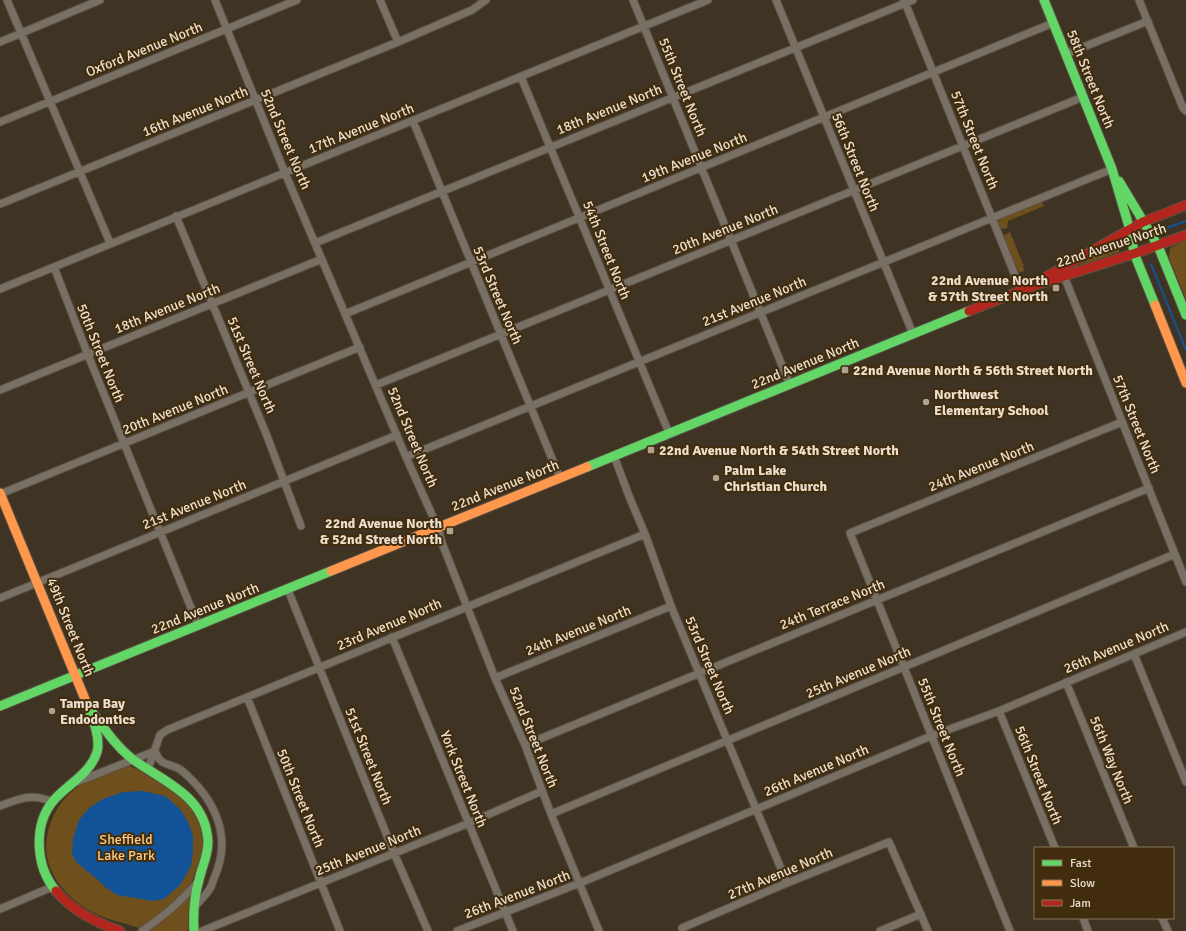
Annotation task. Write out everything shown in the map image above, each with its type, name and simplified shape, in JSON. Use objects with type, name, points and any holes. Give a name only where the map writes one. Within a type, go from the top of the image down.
[{"type":"main road","name":"58th Street North","points":[[1044,0],[1112,169],[1130,230],[1134,253],[1186,383]]},
{"type":"main road","name":"58th Street North","points":[[1112,169],[1158,246],[1186,315]]},
{"type":"main road","name":"22nd Avenue North","points":[[1021,290],[1143,222],[1186,205]]},
{"type":"main road","name":"22nd Avenue North","points":[[0,706],[288,590],[1021,290],[1158,246],[1186,234]]},
{"type":"main road","name":"49th Street North","points":[[0,494],[88,707],[98,750],[94,760],[86,772],[53,802],[46,814],[40,830],[40,862],[52,888],[64,901],[78,912],[98,923],[120,931]]},
{"type":"main road","points":[[88,707],[120,748],[187,796],[203,820],[207,833],[206,861],[198,882],[193,921],[194,931]]},
{"type":"street","points":[[7,0],[110,243]]},
{"type":"street","points":[[0,42],[100,0]]},
{"type":"street","name":"52nd Street North","points":[[215,0],[285,173],[398,435],[406,457],[438,528],[442,543],[495,678],[525,745],[551,814],[599,931]]},
{"type":"street","name":"Oxford Avenue North","points":[[0,122],[297,0]]},
{"type":"street","points":[[380,0],[398,42]]},
{"type":"street","name":"16th Avenue North","points":[[0,204],[398,42],[472,10],[486,0]]},
{"type":"street","name":"55th Street North","points":[[633,0],[790,384]]},
{"type":"street","name":"17th Avenue North","points":[[0,289],[708,0]]},
{"type":"street","name":"56th Street North","points":[[776,0],[913,334]]},
{"type":"street","name":"18th Avenue North","points":[[315,243],[912,0]]},
{"type":"street","points":[[1139,0],[1183,108],[1186,111]]},
{"type":"street","name":"57th Street North","points":[[904,2],[1021,290]]},
{"type":"street","points":[[1066,54],[1148,21]]},
{"type":"street","name":"19th Avenue North","points":[[345,314],[1053,23]]},
{"type":"street","name":"54th Street North","points":[[522,77],[669,433]]},
{"type":"street","name":"20th Avenue North","points":[[376,385],[1083,97]]},
{"type":"street","name":"53rd Street North","points":[[413,121],[560,478]]},
{"type":"street","name":"21st Avenue North","points":[[406,457],[1112,169]]},
{"type":"street","name":"51st Street North","points":[[176,216],[249,393],[301,526]]},
{"type":"street","name":"18th Avenue North","points":[[0,390],[322,259]]},
{"type":"street","name":"50th Street North","points":[[54,267],[159,532],[198,625]]},
{"type":"street","name":"57th Street North","points":[[1064,276],[1186,582]]},
{"type":"street","name":"20th Avenue North","points":[[0,494],[360,347]]},
{"type":"street","name":"24th Avenue North","points":[[850,533],[1122,422]]},
{"type":"street","name":"21st Avenue North","points":[[0,598],[398,435]]},
{"type":"street","name":"53rd Street North","points":[[614,456],[645,534],[671,606],[787,883]]},
{"type":"street","name":"24th Terrace North","points":[[525,745],[1149,488]]},
{"type":"street","name":"55th Street North","points":[[850,533],[1010,931]]},
{"type":"street","name":"23rd Avenue North","points":[[148,769],[160,735],[163,732],[467,605],[645,534]]},
{"type":"street","name":"25th Avenue North","points":[[551,814],[1175,554]]},
{"type":"street","name":"51st Street North","points":[[288,590],[394,853],[428,931]]},
{"type":"street","name":"24th Avenue North","points":[[495,678],[671,606]]},
{"type":"street","name":"26th Avenue North","points":[[457,931],[580,884],[755,809],[931,736],[999,711],[1186,632]]},
{"type":"street","name":"York Street North","points":[[392,637],[513,931]]},
{"type":"street","points":[[1134,654],[1186,782]]},
{"type":"street","name":"56th Way North","points":[[1066,682],[1134,847]]},
{"type":"street","name":"50th Street North","points":[[247,697],[340,931]]},
{"type":"street","name":"56th Street North","points":[[999,711],[1054,847]]},
{"type":"street","points":[[74,783],[155,751],[158,758],[163,763],[179,769],[201,789],[212,806],[221,828],[222,846],[219,868],[209,889],[195,906]]},
{"type":"street","name":"25th Avenue North","points":[[202,931],[321,884],[542,791]]},
{"type":"street","points":[[0,806],[22,798],[32,797],[42,797],[53,802]]},
{"type":"street","name":"27th Avenue North","points":[[683,929],[787,883],[889,842],[921,914]]},
{"type":"street","points":[[142,931],[166,914],[198,882]]},
{"type":"street","points":[[0,909],[52,888]]},
{"type":"street","points":[[880,931],[921,914],[928,931]]},
{"type":"street","points":[[1083,919],[1088,931]]},
{"type":"street","points":[[1162,919],[1168,931]]},
{"type":"green space","points":[[1041,201],[1044,206],[1008,221],[1007,228],[1000,229],[998,223],[999,219]]},
{"type":"green space","points":[[1010,232],[1024,265],[1024,271],[1021,272],[1019,272],[1003,236]]},
{"type":"green space","points":[[1186,240],[1186,299],[1169,258],[1170,248]]},
{"type":"green space","points":[[1114,244],[1120,246],[1119,252],[1076,267]]},
{"type":"green space","name":"Sheffield Lake Park","points":[[128,765],[169,788],[191,809],[198,822],[202,836],[202,853],[201,860],[193,879],[189,904],[188,930],[186,931],[147,931],[98,915],[77,902],[67,893],[59,884],[48,862],[46,850],[48,830],[53,816],[65,798],[76,788],[88,781]]},
{"type":"water","points":[[143,791],[165,796],[180,809],[189,824],[193,836],[191,866],[185,877],[179,886],[164,899],[153,901],[117,895],[105,887],[77,863],[72,854],[73,839],[79,820],[89,808],[103,799],[123,792]]},
{"type":"waterway","points":[[1167,228],[1186,221]]},
{"type":"waterway","points":[[1151,264],[1186,350]]},
{"type":"traffic: fast","points":[[1044,0],[1112,169],[1130,230],[1134,253],[1155,305]]},
{"type":"traffic: fast","points":[[1119,181],[1158,246],[1186,315]]},
{"type":"traffic: fast","points":[[587,467],[969,311]]},
{"type":"traffic: fast","points":[[0,706],[331,571]]},
{"type":"traffic: fast","points":[[56,891],[44,870],[39,845],[40,833],[42,821],[54,800],[84,773],[94,760],[97,752],[97,734],[87,704]]},
{"type":"traffic: fast","points":[[92,712],[125,753],[143,767],[181,791],[200,812],[205,826],[208,842],[207,852],[197,886],[194,912],[194,931]]},
{"type":"traffic: slow","points":[[1155,305],[1186,383]]},
{"type":"traffic: slow","points":[[331,571],[587,467]]},
{"type":"traffic: slow","points":[[0,493],[87,704]]},
{"type":"traffic: jam","points":[[1046,277],[1143,222],[1186,205]]},
{"type":"traffic: jam","points":[[969,311],[1030,287],[1142,251],[1186,235]]},
{"type":"traffic: jam","points":[[56,891],[77,910],[102,924],[120,931]]},
{"type":"place","name":"22nd Avenue North & 57th Street North","points":[[1056,288]]},
{"type":"place","name":"22nd Avenue North & 56th Street North","points":[[845,370]]},
{"type":"place","name":"Northwest Elementary School","points":[[926,402]]},
{"type":"place","name":"22nd Avenue North & 54th Street North","points":[[651,450]]},
{"type":"place","name":"Palm Lake Christian Church","points":[[716,478]]},
{"type":"place","name":"22nd Avenue North & 52nd Street North","points":[[450,531]]},
{"type":"place","name":"Tampa Bay Endodontics","points":[[52,711]]}]
